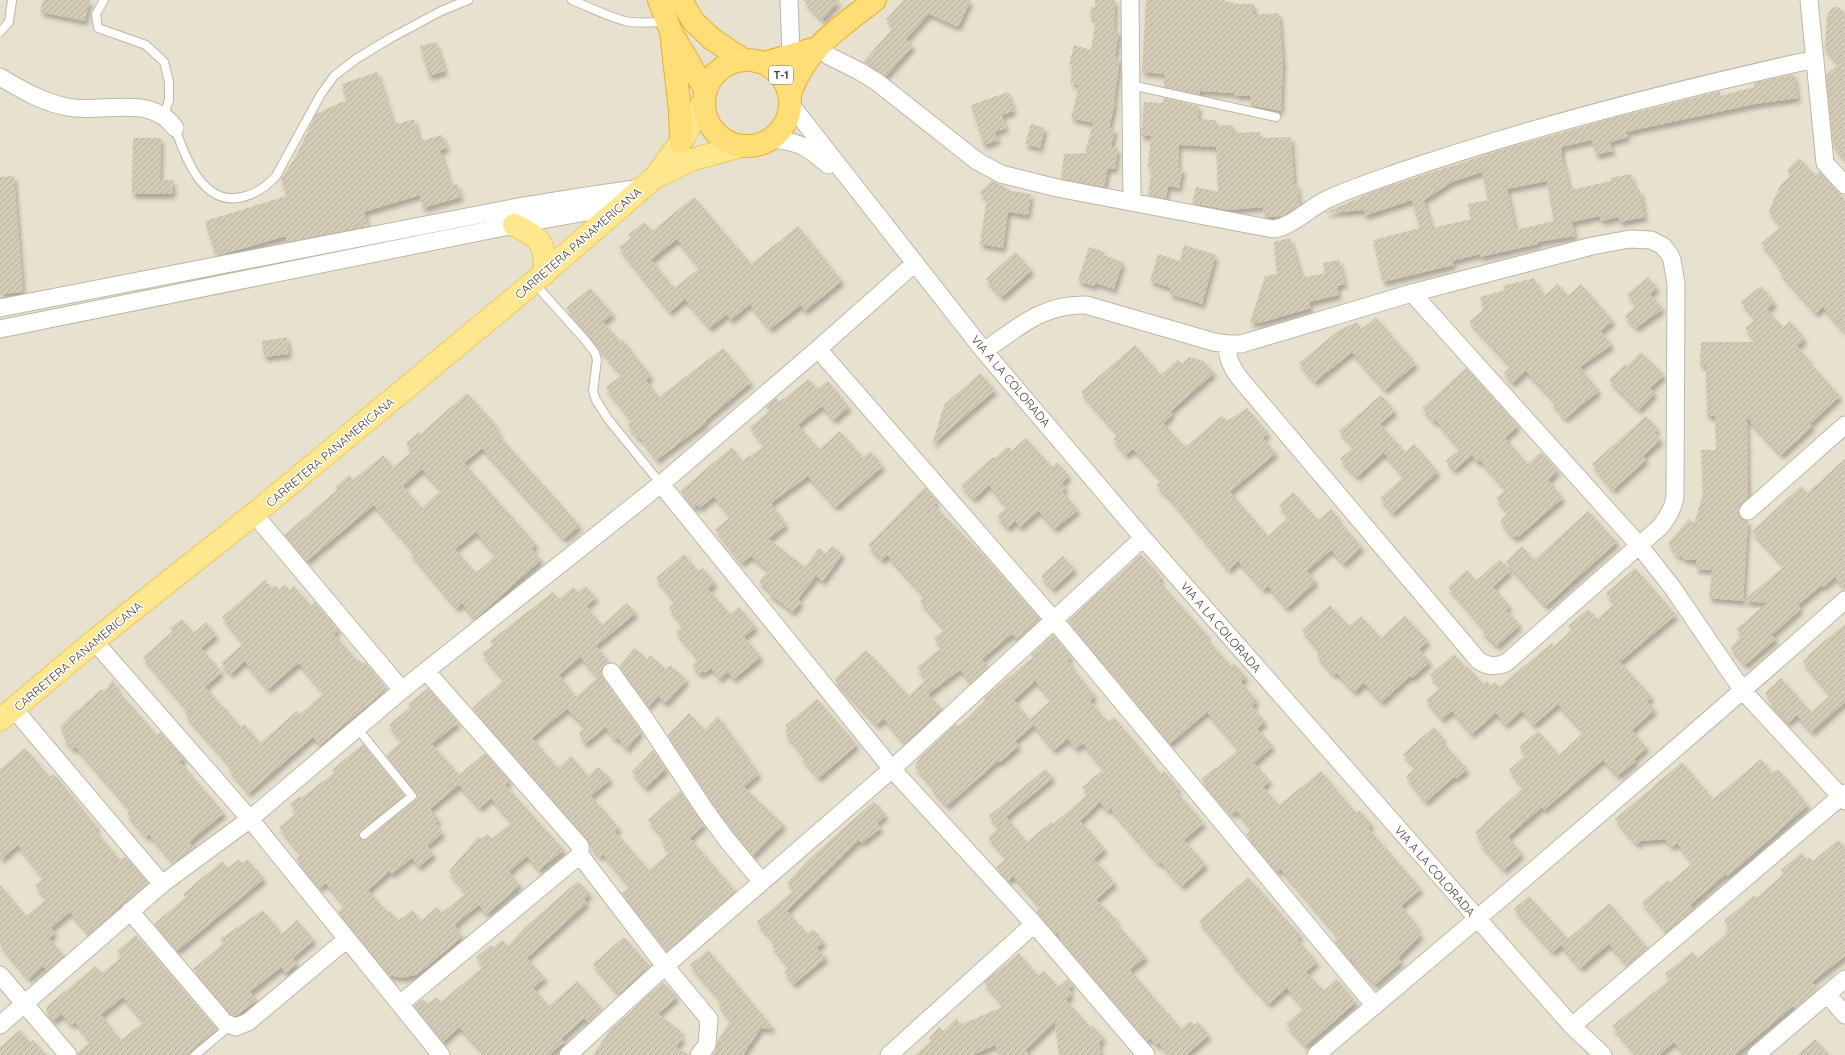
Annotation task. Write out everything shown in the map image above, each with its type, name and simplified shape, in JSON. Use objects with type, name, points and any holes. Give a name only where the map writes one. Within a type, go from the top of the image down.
[{"type":"highway","points":[[659,0],[669,27],[705,96],[705,111],[714,130],[730,143],[741,146]]},
{"type":"highway","name":"T-1","points":[[681,0],[694,21],[712,39],[754,61],[773,68],[781,75],[790,99]]},
{"type":"highway","name":"T-1","points":[[741,146],[761,144],[779,133],[785,124],[796,77],[818,47],[875,0]]},
{"type":"highway","points":[[669,27],[680,111],[681,142]]},
{"type":"highway","name":"T-1","points":[[705,96],[716,73],[734,62],[791,56],[818,47]]},
{"type":"main road","name":"CARRETERA PANAMERICANA","points":[[648,183],[681,142],[705,96]]},
{"type":"main road","name":"CARRETERA PANAMERICANA","points":[[7,715],[94,641],[254,514],[539,278],[648,183],[691,160],[741,146]]},
{"type":"main road","points":[[514,225],[533,234],[544,248],[545,261],[539,278]]},
{"type":"street","points":[[789,0],[791,56]]},
{"type":"street","points":[[1130,0],[1132,201]]},
{"type":"street","points":[[1809,0],[1825,163],[1845,185]]},
{"type":"street","points":[[818,47],[829,56],[877,82],[963,151],[992,169],[1011,178],[1268,229],[1280,228],[1291,223],[1308,210],[1329,198],[1470,148],[1582,115],[1815,58]]},
{"type":"street","points":[[0,77],[34,98],[68,108],[141,108],[169,121]]},
{"type":"street","name":"VIA A LA COLORADA","points":[[790,99],[855,186],[984,350],[1143,538],[1572,1026],[1603,1055]]},
{"type":"street","name":"VIA A LA COLORADA","points":[[771,139],[787,140],[809,148],[855,186]]},
{"type":"street","points":[[0,308],[648,183]]},
{"type":"street","points":[[0,329],[514,225],[620,206]]},
{"type":"street","points":[[984,350],[1036,316],[1058,307],[1072,304],[1086,305],[1152,325],[1227,344],[1252,342],[1272,334],[1412,293],[1592,246],[1630,239],[1651,240],[1658,242],[1667,250],[1672,260],[1676,284],[1675,498],[1667,518],[1661,526],[1638,544],[1506,663],[1493,666],[1483,663],[1233,370],[1228,359],[1227,344]]},
{"type":"street","points":[[0,1025],[162,884],[250,819],[402,690],[661,484],[818,349],[915,263]]},
{"type":"street","points":[[1412,293],[1638,544],[1672,587],[1743,691],[1844,797],[1572,1026]]},
{"type":"street","points":[[818,349],[1054,620],[1375,1006]]},
{"type":"street","points":[[1748,511],[1845,425]]},
{"type":"street","points":[[661,484],[892,769],[1034,924],[1146,1055]]},
{"type":"street","points":[[254,514],[402,690]]},
{"type":"street","points":[[568,1055],[665,966],[892,769],[1143,538]]},
{"type":"street","points":[[1321,1053],[1743,691],[1845,600]]},
{"type":"street","points":[[94,641],[250,819],[441,1055]]},
{"type":"street","points":[[426,671],[580,846],[580,855],[665,966],[709,1019],[707,1045],[699,1055]]},
{"type":"street","points":[[611,672],[647,722],[710,816],[762,882]]},
{"type":"street","points":[[7,715],[162,884]]},
{"type":"street","points":[[400,1004],[580,855]]},
{"type":"street","points":[[130,911],[225,1023],[230,1026],[240,1026],[248,1022],[347,939]]},
{"type":"street","points":[[889,1055],[1034,924]]},
{"type":"street","points":[[0,974],[68,1055]]},
{"type":"street","points":[[1756,1055],[1845,979]]},
{"type":"street","points":[[1827,994],[1845,1016]]},
{"type":"lane","points":[[0,32],[9,22],[12,0]]},
{"type":"lane","points":[[104,0],[96,14],[98,28],[146,45],[164,62],[169,82],[169,121],[192,167],[198,178],[210,191],[218,196],[234,198],[253,193],[270,183],[276,176],[321,94],[334,76],[356,59],[389,39],[441,11],[468,0]]},
{"type":"lane","points":[[572,0],[625,21],[669,27]]},
{"type":"lane","points":[[1131,85],[1276,117]]},
{"type":"lane","points":[[539,278],[595,354],[597,360],[593,391],[596,400],[608,419],[661,484]]},
{"type":"lane","points":[[357,728],[412,796],[364,835]]},
{"type":"lane","points":[[194,1055],[230,1026]]},
{"type":"shaded area","points":[[0,0],[1845,0],[1845,1055],[0,1055]]},
{"type":"building","points":[[43,0],[90,0],[85,21],[40,12]]},
{"type":"building","points":[[803,0],[840,0],[822,20]]},
{"type":"building","points":[[904,0],[971,0],[958,27],[929,14],[906,39],[913,46],[886,76],[863,62],[894,27],[886,19]]},
{"type":"building","points":[[1095,0],[1115,0],[1114,30],[1119,31],[1115,57],[1120,58],[1115,103],[1109,128],[1115,129],[1111,147],[1118,148],[1115,169],[1108,168],[1104,187],[1061,179],[1064,154],[1085,153],[1093,123],[1071,118],[1079,85],[1071,83],[1072,65],[1069,64],[1074,45],[1091,50],[1096,19],[1090,18],[1091,7],[1095,7]]},
{"type":"building","points":[[1146,0],[1222,0],[1236,4],[1254,4],[1254,15],[1279,13],[1283,61],[1281,111],[1250,105],[1250,96],[1234,95],[1235,93],[1200,91],[1200,95],[1164,87],[1164,74],[1142,72]]},
{"type":"building","points":[[1838,7],[1845,13],[1845,160],[1833,144],[1826,75],[1839,64],[1825,49],[1827,16],[1830,10]]},
{"type":"building","points":[[436,42],[445,71],[429,76],[420,46]]},
{"type":"building","points":[[377,72],[394,125],[414,119],[420,141],[442,135],[447,148],[440,150],[451,186],[457,184],[461,197],[423,208],[420,195],[364,212],[368,226],[287,242],[286,236],[216,256],[205,221],[287,196],[281,179],[296,156],[316,114],[346,100],[342,84]]},
{"type":"building","points":[[1794,74],[1798,98],[1755,104],[1626,132],[1628,137],[1610,142],[1613,151],[1596,155],[1592,140],[1562,147],[1562,158],[1570,190],[1611,181],[1610,178],[1631,174],[1635,191],[1640,190],[1645,217],[1620,222],[1619,217],[1601,221],[1600,216],[1572,222],[1575,236],[1538,242],[1538,244],[1480,257],[1480,254],[1452,261],[1454,265],[1383,282],[1373,240],[1420,228],[1412,200],[1364,216],[1364,210],[1324,213],[1377,190],[1507,148],[1609,119],[1720,91],[1720,96],[1754,87],[1753,83]],"holes":[[[1482,172],[1488,200],[1468,204],[1471,219],[1432,228],[1424,200],[1452,182]],[[1547,181],[1554,221],[1516,230],[1507,189]]]},
{"type":"building","points":[[1008,92],[1014,111],[1002,115],[1006,128],[995,132],[998,140],[984,145],[971,105]]},
{"type":"building","points":[[1164,98],[1199,106],[1198,119],[1216,120],[1216,126],[1233,125],[1233,133],[1260,132],[1260,138],[1291,137],[1294,184],[1297,184],[1300,205],[1283,216],[1265,217],[1263,207],[1228,210],[1192,203],[1196,187],[1218,192],[1216,147],[1179,145],[1178,168],[1183,168],[1179,188],[1168,186],[1166,199],[1148,195],[1152,167],[1148,167],[1151,136],[1141,136],[1144,102],[1163,103]]},
{"type":"building","points":[[1031,124],[1045,128],[1040,148],[1025,144]]},
{"type":"building","points":[[133,138],[161,138],[160,180],[173,180],[173,194],[132,194]]},
{"type":"building","points":[[1799,158],[1816,176],[1820,172],[1845,200],[1845,332],[1823,307],[1816,313],[1779,271],[1782,268],[1761,243],[1781,226],[1769,211],[1781,184],[1791,175],[1787,170]]},
{"type":"building","points":[[14,176],[23,292],[0,294],[0,177]]},
{"type":"building","points":[[992,180],[1011,191],[1031,194],[1028,215],[1008,212],[1003,248],[980,244],[987,198],[979,193]]},
{"type":"building","points":[[694,197],[751,264],[798,226],[842,281],[805,311],[801,305],[770,329],[750,304],[731,320],[727,314],[710,328],[685,299],[670,312],[619,247],[631,238],[628,235],[644,222],[652,231]],"holes":[[[677,239],[700,268],[674,288],[651,260]]]},
{"type":"building","points":[[1290,238],[1302,278],[1325,273],[1323,263],[1339,260],[1345,284],[1337,286],[1339,295],[1309,302],[1311,308],[1263,322],[1250,323],[1265,276],[1277,274],[1274,242]]},
{"type":"building","points":[[1184,245],[1216,255],[1202,304],[1170,294],[1171,288],[1150,281],[1158,254],[1180,261]]},
{"type":"building","points":[[1089,247],[1104,252],[1103,255],[1123,262],[1114,289],[1095,283],[1094,286],[1078,281]]},
{"type":"building","points":[[1015,252],[1032,270],[1002,297],[986,279]]},
{"type":"building","points":[[1648,277],[1657,288],[1650,294],[1663,309],[1636,328],[1625,316],[1637,305],[1627,294]]},
{"type":"building","points":[[1534,278],[1544,296],[1558,284],[1568,296],[1581,284],[1613,321],[1601,331],[1612,345],[1580,367],[1599,391],[1565,419],[1551,401],[1553,399],[1526,371],[1513,383],[1504,373],[1511,366],[1469,321],[1484,309],[1480,297],[1505,290],[1503,286]]},
{"type":"building","points":[[1761,286],[1775,303],[1767,309],[1783,328],[1790,321],[1805,339],[1797,346],[1810,361],[1809,362],[1840,396],[1810,424],[1813,426],[1781,455],[1747,418],[1748,498],[1739,507],[1738,513],[1741,518],[1748,521],[1743,601],[1709,598],[1712,570],[1696,569],[1696,560],[1686,560],[1680,555],[1678,557],[1668,543],[1689,519],[1694,523],[1703,495],[1701,450],[1716,450],[1715,416],[1707,416],[1706,365],[1700,365],[1701,342],[1757,342],[1745,328],[1756,319],[1741,302]]},
{"type":"building","points":[[590,288],[613,314],[603,322],[620,341],[622,339],[651,376],[646,381],[659,397],[723,348],[751,382],[705,421],[706,423],[657,460],[640,437],[638,438],[627,424],[632,421],[606,387],[622,375],[566,308]]},
{"type":"building","points":[[1376,317],[1416,364],[1385,390],[1352,352],[1315,382],[1299,363],[1339,330],[1357,322],[1362,329]]},
{"type":"building","points":[[287,337],[289,354],[264,357],[262,341]]},
{"type":"building","points":[[1135,345],[1161,375],[1178,359],[1182,364],[1189,357],[1203,361],[1214,373],[1170,412],[1173,414],[1163,423],[1185,447],[1222,416],[1227,421],[1247,408],[1268,433],[1263,438],[1276,453],[1230,492],[1268,536],[1289,517],[1279,505],[1293,492],[1318,520],[1331,509],[1339,518],[1338,520],[1362,547],[1344,564],[1331,550],[1307,571],[1316,582],[1287,608],[1268,586],[1264,590],[1238,561],[1229,570],[1171,499],[1156,485],[1162,480],[1133,449],[1126,455],[1113,439],[1119,435],[1081,392]]},
{"type":"building","points":[[1641,352],[1664,375],[1650,388],[1655,393],[1639,410],[1609,380],[1625,364],[1627,366]]},
{"type":"building","points":[[1466,368],[1518,426],[1505,438],[1528,464],[1541,452],[1558,471],[1548,480],[1563,498],[1518,537],[1513,537],[1500,521],[1509,513],[1496,498],[1506,489],[1480,460],[1477,462],[1472,455],[1455,470],[1446,461],[1460,449],[1436,420],[1434,422],[1422,408]]},
{"type":"building","points":[[980,373],[995,390],[932,445],[944,405]]},
{"type":"building","points":[[809,379],[817,389],[828,381],[849,407],[834,420],[822,406],[798,425],[819,449],[840,431],[863,458],[870,451],[883,466],[836,507],[808,476],[771,503],[786,525],[769,539],[805,567],[819,548],[826,554],[832,546],[843,554],[823,581],[816,576],[798,599],[801,602],[793,612],[768,593],[770,590],[759,582],[768,570],[751,556],[742,563],[715,529],[731,517],[714,496],[700,508],[697,505],[694,508],[680,491],[732,447],[742,461],[765,446],[750,427],[769,411],[766,407],[776,398],[779,402]]},
{"type":"building","points":[[467,393],[494,423],[502,439],[580,526],[564,539],[482,448],[464,463],[536,544],[532,549],[541,560],[475,619],[462,603],[457,608],[410,552],[413,550],[374,505],[307,561],[284,535],[337,490],[335,487],[349,475],[353,480],[383,455],[393,467],[413,451],[406,443],[419,432],[420,434]],"holes":[[[422,469],[441,490],[422,508],[403,486]],[[476,532],[496,555],[476,573],[455,549]]]},
{"type":"building","points":[[1381,395],[1395,411],[1380,424],[1405,452],[1414,444],[1438,472],[1393,513],[1380,498],[1404,476],[1384,453],[1357,477],[1340,459],[1354,447],[1339,431]]},
{"type":"building","points":[[1646,416],[1658,429],[1654,432],[1661,440],[1643,456],[1646,460],[1613,490],[1592,464]]},
{"type":"building","points":[[1026,438],[1052,467],[1057,462],[1069,476],[1062,483],[1066,488],[1062,491],[1078,510],[1055,529],[1039,511],[1020,527],[1015,521],[1008,528],[997,516],[1007,507],[989,485],[974,499],[961,485],[1008,446],[1012,451]]},
{"type":"building","points":[[1845,459],[1845,589],[1835,577],[1823,587],[1822,585],[1798,605],[1801,609],[1772,635],[1776,639],[1745,665],[1730,647],[1742,636],[1736,629],[1767,603],[1743,601],[1784,566],[1752,531],[1801,486],[1807,493]]},
{"type":"building","points":[[925,487],[937,501],[934,505],[983,555],[1040,619],[1018,639],[1012,634],[982,659],[988,667],[971,683],[960,670],[928,694],[942,709],[905,743],[884,719],[877,725],[834,679],[866,650],[909,696],[926,679],[917,667],[942,648],[934,638],[945,629],[920,601],[925,596],[887,555],[882,560],[868,545]]},
{"type":"building","points":[[1588,511],[1617,542],[1546,606],[1506,562],[1522,546],[1534,560]]},
{"type":"building","points":[[684,554],[698,571],[703,568],[715,583],[708,589],[730,614],[739,607],[756,627],[744,637],[761,657],[734,679],[728,672],[720,679],[711,668],[705,673],[704,671],[700,674],[692,665],[699,659],[676,632],[683,626],[669,608],[676,602],[656,578]]},
{"type":"building","points":[[1141,554],[1162,578],[1159,581],[1208,636],[1206,638],[1231,666],[1234,663],[1246,677],[1241,682],[1257,701],[1252,706],[1265,722],[1257,729],[1273,746],[1254,763],[1270,781],[1263,787],[1279,805],[1321,771],[1356,813],[1359,810],[1367,819],[1372,825],[1368,828],[1421,889],[1401,906],[1418,927],[1416,929],[1421,935],[1398,958],[1401,962],[1375,985],[1351,959],[1350,960],[1334,941],[1339,937],[1281,869],[1277,872],[1260,852],[1246,834],[1252,829],[1237,811],[1232,814],[1201,779],[1216,767],[1217,768],[1239,749],[1207,712],[1170,744],[1133,699],[1135,698],[1068,621]]},
{"type":"building","points":[[1063,556],[1075,569],[1053,589],[1041,576]]},
{"type":"building","points":[[1500,559],[1510,571],[1493,587],[1510,606],[1506,610],[1520,625],[1497,646],[1482,631],[1485,629],[1448,587],[1467,570],[1476,581]]},
{"type":"building","points":[[1635,568],[1676,615],[1620,662],[1652,697],[1647,701],[1655,710],[1632,730],[1647,748],[1634,759],[1636,761],[1618,776],[1603,760],[1544,810],[1542,807],[1508,837],[1522,854],[1504,870],[1480,843],[1483,841],[1475,832],[1524,787],[1509,770],[1526,755],[1519,747],[1538,731],[1559,755],[1584,732],[1558,704],[1534,725],[1522,711],[1506,725],[1496,713],[1472,734],[1452,711],[1442,719],[1426,700],[1441,687],[1430,675],[1454,654],[1483,684],[1487,681],[1491,686],[1495,682],[1499,687],[1552,643],[1554,646],[1572,630],[1568,626],[1588,609],[1597,619],[1615,603],[1606,593]]},
{"type":"building","points":[[265,580],[271,588],[275,585],[279,590],[285,585],[290,590],[294,586],[311,606],[315,602],[338,630],[334,634],[357,661],[359,660],[363,664],[365,662],[387,689],[320,745],[313,737],[249,793],[229,769],[232,767],[185,714],[189,711],[143,657],[173,631],[170,628],[182,619],[194,633],[206,622],[216,635],[201,648],[222,672],[205,687],[241,727],[244,724],[260,743],[297,711],[300,714],[324,693],[299,663],[268,689],[245,661],[231,674],[221,663],[244,643],[222,617]]},
{"type":"building","points":[[586,586],[596,598],[586,606],[602,625],[627,603],[636,613],[596,646],[610,662],[602,668],[601,673],[603,678],[641,732],[627,749],[618,738],[615,740],[606,727],[585,744],[579,733],[586,727],[567,709],[532,738],[558,768],[571,756],[588,776],[598,767],[611,779],[591,796],[619,828],[615,832],[649,870],[670,852],[661,841],[664,838],[648,820],[680,791],[704,825],[690,838],[736,892],[668,950],[622,893],[630,886],[603,854],[600,857],[590,846],[588,839],[472,708],[504,680],[482,653],[493,645],[490,641],[553,592],[559,599],[573,587],[578,592]],"holes":[[[581,657],[598,677],[576,697],[559,675]]]},
{"type":"building","points":[[1330,605],[1349,626],[1361,616],[1381,638],[1405,616],[1428,641],[1419,649],[1430,662],[1412,678],[1410,676],[1382,702],[1364,683],[1355,692],[1337,673],[1334,675],[1317,656],[1321,652],[1302,630]]},
{"type":"building","points":[[1845,624],[1845,702],[1812,732],[1797,715],[1788,723],[1769,701],[1771,700],[1765,693],[1781,678],[1811,712],[1831,695],[1803,662],[1809,656],[1808,655]]},
{"type":"building","points":[[1053,634],[1071,657],[1067,660],[1073,669],[1095,696],[1090,701],[1108,722],[1114,717],[1161,774],[1164,771],[1179,789],[1176,791],[1204,823],[1184,840],[1206,865],[1182,886],[1161,862],[1159,864],[1110,808],[1108,811],[1100,802],[1080,821],[1105,849],[1094,859],[1115,883],[1096,900],[1118,921],[1116,923],[1146,957],[1130,970],[1181,1029],[1190,1021],[1194,1025],[1198,1022],[1209,1035],[1186,1055],[1169,1055],[1159,1043],[1156,1045],[1150,1038],[1147,1041],[1075,957],[1057,932],[1055,934],[1036,911],[1041,907],[1013,876],[1008,881],[996,867],[1007,858],[988,837],[999,828],[989,816],[1045,769],[1053,778],[1006,817],[1027,842],[1051,822],[1053,824],[1088,794],[1082,787],[1104,769],[1083,743],[1076,749],[1068,739],[1054,750],[1034,725],[1015,741],[1019,746],[1000,762],[998,761],[947,806],[931,788],[933,786],[915,767],[919,758],[956,724],[958,726],[969,717],[985,700],[984,698],[1033,657],[1031,655]],"holes":[[[1035,681],[1052,700],[1029,719],[1014,700]]]},
{"type":"building","points":[[635,648],[647,659],[650,655],[666,669],[670,665],[687,680],[666,703],[658,696],[648,707],[619,666]]},
{"type":"building","points":[[113,679],[118,691],[157,735],[160,732],[184,758],[180,762],[224,813],[194,838],[190,843],[194,848],[174,863],[149,834],[146,837],[127,813],[131,810],[76,747],[73,749],[65,740],[65,734],[60,727],[75,711],[100,690],[105,690]]},
{"type":"building","points":[[428,688],[458,723],[432,744],[459,775],[485,753],[510,781],[505,785],[564,850],[539,870],[527,856],[509,872],[520,885],[487,914],[479,905],[470,912],[455,925],[462,937],[418,974],[403,978],[389,975],[338,912],[345,906],[326,883],[320,888],[310,877],[296,858],[301,854],[279,827],[297,813],[290,804],[300,796],[301,798],[334,773],[332,770],[363,744],[404,795],[361,831],[359,835],[360,839],[367,839],[415,800],[417,798],[416,793],[386,755],[402,741],[389,725],[410,707],[408,704]],"holes":[[[459,785],[480,808],[491,798],[512,822],[492,839],[487,834],[481,839],[478,837],[449,871],[466,893],[442,913],[437,907],[421,921],[412,910],[398,921],[390,911],[388,913],[368,890],[390,871],[392,874],[412,858],[419,867],[434,854],[427,846],[443,833],[435,823],[439,820],[430,809]]]},
{"type":"building","points":[[817,699],[857,745],[819,778],[801,757],[804,755],[787,736],[786,725]]},
{"type":"building","points":[[689,713],[705,730],[718,716],[759,774],[744,787],[784,825],[753,856],[713,804],[668,735]]},
{"type":"building","points":[[1434,727],[1444,739],[1441,741],[1467,769],[1456,779],[1454,777],[1426,802],[1406,776],[1416,768],[1403,754]]},
{"type":"building","points":[[25,748],[50,777],[54,774],[97,827],[95,829],[98,834],[120,860],[125,856],[148,883],[89,934],[70,912],[51,928],[55,933],[49,938],[64,956],[47,971],[43,966],[29,979],[0,944],[0,885],[26,916],[47,899],[35,885],[44,878],[18,845],[0,860],[0,769]]},
{"type":"building","points":[[653,750],[666,769],[646,788],[632,772]]},
{"type":"building","points":[[1761,759],[1772,773],[1778,769],[1808,805],[1728,876],[1726,874],[1690,905],[1693,909],[1667,932],[1642,902],[1668,880],[1670,882],[1693,863],[1677,843],[1672,847],[1665,839],[1641,841],[1637,844],[1615,819],[1682,762],[1713,799]]},
{"type":"building","points":[[874,801],[886,815],[877,823],[881,828],[862,843],[859,840],[787,911],[807,934],[813,929],[824,942],[817,948],[826,958],[794,984],[784,972],[789,967],[772,946],[775,943],[757,922],[794,890],[787,883],[808,860]]},
{"type":"building","points":[[1838,840],[1845,848],[1845,956],[1812,982],[1818,989],[1795,1009],[1793,1006],[1735,1055],[1685,1055],[1674,1042],[1659,1055],[1637,1055],[1612,1026],[1670,979],[1665,974],[1692,952],[1698,958],[1727,933],[1726,932],[1730,928],[1724,921],[1754,895],[1756,898],[1784,874],[1781,870],[1801,853],[1806,859],[1809,857],[1813,861]]},
{"type":"building","points":[[239,859],[242,863],[247,859],[264,879],[177,951],[154,924],[186,897],[183,894],[222,861],[228,868]]},
{"type":"building","points":[[1248,877],[1301,936],[1297,939],[1317,962],[1306,972],[1324,991],[1337,979],[1356,1002],[1306,1046],[1286,1024],[1304,1008],[1287,988],[1269,1004],[1232,963],[1233,962],[1199,921]]},
{"type":"building","points":[[578,881],[590,894],[584,899],[587,903],[527,958],[545,978],[533,988],[549,1006],[577,981],[603,1010],[588,1023],[584,1018],[561,1039],[564,1042],[549,1055],[486,1055],[459,1027],[443,1042],[414,1006],[423,999],[428,1004],[437,997],[441,1002],[484,966],[476,957],[491,945],[494,947],[502,940],[508,946],[524,928]]},
{"type":"building","points":[[1529,896],[1568,939],[1609,903],[1648,948],[1628,965],[1609,944],[1581,968],[1561,945],[1553,952],[1514,909]]},
{"type":"building","points":[[263,910],[282,934],[297,920],[314,940],[293,958],[297,964],[286,973],[281,967],[250,992],[257,1000],[236,1016],[231,1015],[193,969],[224,943],[220,939]]},
{"type":"building","points":[[136,935],[217,1029],[191,1051],[190,1055],[78,1055],[78,1052],[91,1042],[75,1022],[71,1025],[62,1014],[54,1021],[46,1011],[48,1005],[96,966],[102,973],[122,957],[117,951]],"holes":[[[123,997],[144,1022],[121,1040],[101,1015]]]},
{"type":"building","points":[[624,937],[650,966],[619,994],[593,964]]},
{"type":"building","points":[[708,950],[774,1029],[761,1028],[743,1055],[712,1055],[715,1051],[717,1042],[731,1020],[718,1004],[722,1001],[690,965]]},
{"type":"building","points":[[1019,953],[1038,976],[1044,971],[1058,987],[1068,979],[1073,985],[1068,989],[1072,994],[1066,1000],[1091,1028],[1093,1026],[1104,1038],[1099,1043],[1101,1055],[1059,1055],[1055,1022],[1026,1050],[1029,1055],[1000,1055],[995,1045],[973,1055],[915,1055],[931,1041],[929,1038],[940,1027],[943,1031],[957,1018],[960,1025],[1004,1006],[984,982]]},
{"type":"building","points":[[663,982],[677,997],[658,1014],[682,1032],[679,1035],[683,1038],[676,1047],[689,1055],[593,1055],[610,1030]]},
{"type":"building","points":[[20,1030],[30,1043],[33,1040],[46,1055],[0,1055],[0,1047]]},
{"type":"building","points":[[1815,1039],[1829,1055],[1797,1055]]}]
